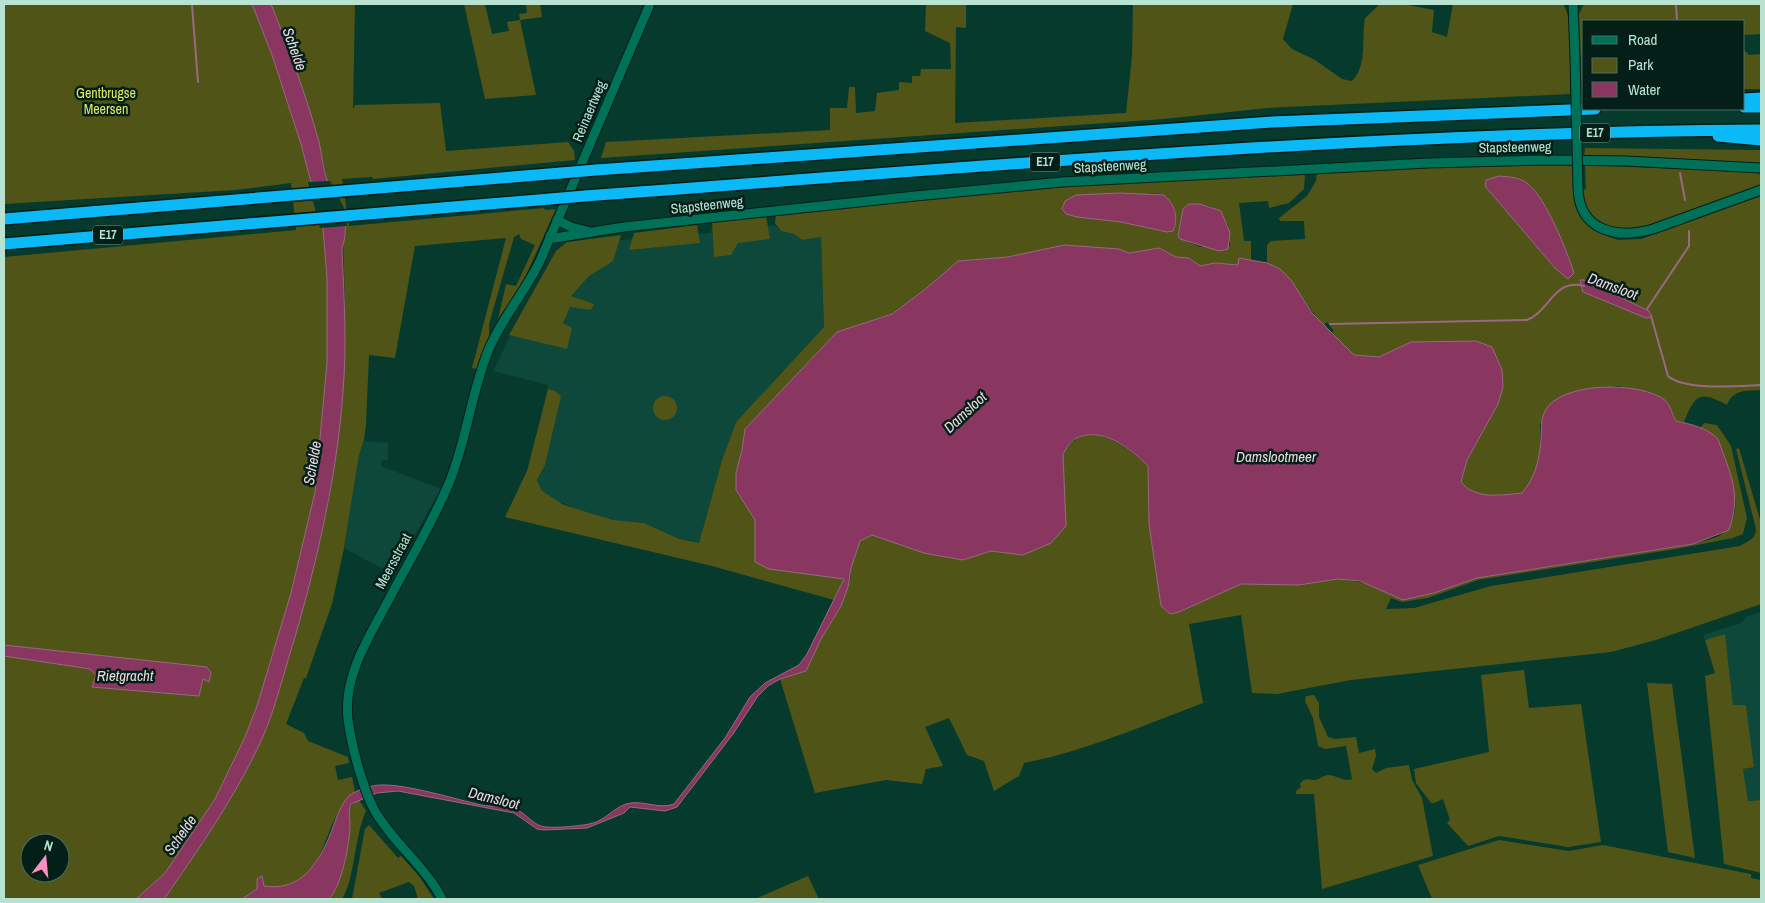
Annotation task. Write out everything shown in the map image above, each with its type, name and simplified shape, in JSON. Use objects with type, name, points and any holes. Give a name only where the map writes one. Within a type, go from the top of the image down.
[{"type":"highway","points":[[1745,101],[1761,97]]},
{"type":"highway","points":[[1745,101],[1761,107]]},
{"type":"highway","name":"E17","points":[[4,219],[596,170],[1272,122],[1582,110]]},
{"type":"highway","name":"E17","points":[[4,244],[585,196],[1268,146],[1761,130]]},
{"type":"highway","points":[[1684,131],[1736,139],[1761,140]]},
{"type":"highway","points":[[4,214],[27,217]]},
{"type":"street","name":"Reinaertweg","points":[[552,233],[650,4]]},
{"type":"street","points":[[1573,4],[1578,201],[1583,212],[1604,230],[1616,234],[1635,234],[1653,230],[1761,190]]},
{"type":"street","name":"Stapsteenweg","points":[[552,233],[555,238],[575,236],[587,232],[915,196],[1072,182],[1428,163],[1548,160],[1626,161],[1761,168]]},
{"type":"street","name":"Stapsteenweg","points":[[557,220],[587,232]]},
{"type":"street","name":"Meersstraat","points":[[442,899],[427,875],[378,817],[369,800],[348,720],[349,691],[356,663],[449,484],[463,443],[489,350],[497,332],[532,277],[552,233]]},
{"type":"shaded area","points":[[759,225],[776,226],[781,231],[794,234],[802,240],[821,237],[824,327],[736,422],[722,460],[699,543],[679,539],[644,523],[613,520],[577,509],[553,499],[542,491],[537,480],[545,465],[555,391],[548,389],[548,385],[493,371],[509,338],[577,245],[695,232],[698,234],[711,233],[711,230]]},
{"type":"shaded area","points":[[364,441],[388,443],[388,460],[382,460],[381,466],[441,489],[392,574],[344,548],[359,455]]},
{"type":"shaded area","points":[[1761,612],[1761,800],[1748,801],[1743,769],[1754,766],[1746,705],[1733,706],[1725,634],[1705,640],[1703,635],[1741,623],[1746,617]]},
{"type":"green space","name":"Gentbrugse Meersen","points":[[4,4],[252,4],[272,55],[301,144],[323,228],[327,278],[327,363],[315,492],[291,593],[257,706],[245,737],[215,799],[165,873],[136,899],[4,899],[4,656],[90,669],[96,675],[93,687],[199,696],[203,679],[211,673],[207,667],[4,645],[4,257],[296,230],[291,183],[235,190],[4,204]]},
{"type":"green space","points":[[271,4],[355,4],[353,109],[355,105],[440,103],[446,151],[568,142],[574,151],[575,160],[373,179],[372,177],[342,179],[349,226],[544,208],[545,210],[556,209],[521,286],[498,319],[506,284],[516,286],[535,245],[521,239],[519,234],[514,237],[489,324],[489,337],[477,369],[472,368],[506,238],[415,246],[395,358],[369,355],[364,440],[359,455],[344,548],[332,604],[306,678],[304,678],[286,724],[304,733],[308,741],[348,757],[349,763],[335,766],[338,780],[352,777],[355,792],[343,804],[321,853],[312,868],[301,879],[285,886],[264,886],[262,876],[257,879],[257,889],[242,899],[163,899],[206,838],[260,741],[271,714],[306,597],[330,495],[340,420],[343,391],[345,303],[342,209],[327,180],[319,142]]},
{"type":"green space","points":[[464,4],[485,4],[492,34],[509,31],[507,22],[520,20],[536,95],[485,99]]},
{"type":"green space","points":[[526,4],[540,4],[542,17],[520,20],[519,14],[527,13]]},
{"type":"green space","points":[[926,4],[966,4],[966,28],[956,27],[955,123],[1126,113],[1132,56],[1133,4],[1293,4],[1283,39],[1292,49],[1315,60],[1342,79],[1352,81],[1357,75],[1362,59],[1365,18],[1378,4],[1403,4],[1434,10],[1432,32],[1447,37],[1453,4],[1563,4],[1567,12],[1570,34],[1570,94],[1267,108],[1164,119],[601,158],[606,142],[830,130],[830,108],[847,108],[849,87],[855,87],[856,113],[875,111],[877,93],[899,90],[899,82],[912,83],[912,76],[920,76],[921,69],[951,69],[950,43],[925,31]]},
{"type":"green space","points":[[1584,4],[1761,4],[1761,34],[1745,35],[1745,20],[1582,20],[1582,92],[1578,16]]},
{"type":"green space","points":[[1745,51],[1749,55],[1761,54],[1761,89],[1745,89]]},
{"type":"green space","points":[[1585,148],[1761,150],[1761,163],[1584,157]]},
{"type":"green space","points":[[1548,163],[1572,164],[1575,203],[1578,212],[1587,224],[1597,232],[1618,240],[1641,239],[1761,196],[1761,390],[1737,393],[1727,405],[1710,397],[1700,397],[1695,400],[1684,422],[1676,421],[1670,407],[1638,390],[1618,386],[1567,394],[1540,424],[1540,452],[1536,470],[1528,487],[1522,494],[1489,495],[1473,492],[1461,483],[1467,460],[1498,404],[1411,342],[1379,357],[1354,355],[1332,332],[1334,331],[1327,322],[1324,325],[1317,317],[1291,282],[1276,268],[1267,263],[1267,245],[1271,241],[1305,239],[1304,221],[1280,221],[1279,218],[1307,196],[1316,181],[1317,172]],"holes":[[[1517,178],[1529,186],[1546,209],[1557,236],[1568,278],[1555,268],[1485,186]],[[1584,280],[1649,311],[1584,292]]]},
{"type":"green space","points":[[1585,165],[1756,172],[1761,175],[1761,186],[1637,229],[1617,228],[1600,222],[1587,209],[1583,190],[1586,189]]},
{"type":"green space","points":[[1305,174],[1304,189],[1289,203],[1269,208],[1268,201],[1239,203],[1244,241],[1251,241],[1251,261],[1239,258],[1239,265],[1215,263],[1200,266],[1189,258],[1176,257],[1159,248],[1129,253],[1119,249],[1064,245],[1008,257],[958,261],[928,287],[891,314],[837,332],[745,429],[736,474],[736,490],[755,520],[755,562],[844,578],[834,600],[712,566],[505,517],[527,471],[548,389],[555,391],[561,396],[545,465],[537,480],[542,491],[564,505],[613,520],[644,523],[679,539],[699,543],[722,460],[736,422],[824,327],[821,237],[802,240],[794,234],[781,231],[775,223],[776,215],[1067,186]],"holes":[[[1119,193],[1129,195],[1159,194],[1164,196],[1169,200],[1174,209],[1176,220],[1173,231],[1167,232],[1121,222],[1077,217],[1066,214],[1062,209],[1065,201],[1087,195]],[[1189,204],[1210,206],[1228,225],[1230,246],[1201,247],[1180,239],[1178,236],[1183,209]]]},
{"type":"green space","points":[[766,216],[770,239],[738,243],[731,255],[714,257],[712,222]]},
{"type":"green space","points":[[697,225],[700,243],[629,250],[634,233]]},
{"type":"green space","points":[[621,235],[613,261],[589,276],[571,296],[594,304],[591,310],[570,307],[563,323],[572,328],[567,349],[509,335],[556,251],[567,242]]},
{"type":"green space","points":[[665,396],[673,400],[677,408],[673,416],[665,420],[657,416],[653,408],[657,400]]},
{"type":"green space","points":[[1704,423],[1717,425],[1731,446],[1747,518],[1743,534],[1733,538],[1676,549],[1478,580],[1428,598],[1402,602],[1391,598],[1386,609],[1414,608],[1491,586],[1740,546],[1753,537],[1756,529],[1736,449],[1739,448],[1761,523],[1761,604],[1656,640],[1611,652],[1351,680],[1277,694],[1252,693],[1241,615],[1189,624],[1203,703],[1092,745],[1024,763],[1019,776],[994,791],[984,761],[967,755],[949,718],[925,727],[943,766],[926,769],[922,784],[886,780],[815,793],[780,679],[806,670],[821,639],[841,606],[860,541],[872,535],[924,553],[963,560],[991,551],[1023,555],[1062,475],[1064,452],[1073,441],[1083,436],[1094,435],[1118,443],[1148,466],[1149,524],[1161,606],[1170,614],[1179,612],[1241,584],[1298,585],[1338,579],[1434,593],[1477,578],[1693,544],[1713,539],[1722,534],[1731,524],[1735,512],[1735,498],[1728,471],[1712,434],[1700,428]]},
{"type":"green space","points":[[1725,634],[1733,705],[1746,705],[1754,767],[1743,769],[1748,801],[1761,800],[1761,873],[1724,864],[1705,676],[1715,673],[1705,640]]},
{"type":"green space","points":[[1524,670],[1529,708],[1581,704],[1601,842],[1568,847],[1499,836],[1468,846],[1447,823],[1450,820],[1443,799],[1431,803],[1416,783],[1414,769],[1489,752],[1481,675]]},
{"type":"green space","points":[[1647,683],[1672,684],[1695,858],[1668,852]]},
{"type":"green space","points":[[1314,695],[1319,703],[1319,717],[1328,737],[1335,739],[1356,737],[1359,753],[1375,749],[1376,756],[1372,769],[1376,773],[1386,768],[1409,765],[1412,780],[1422,798],[1433,856],[1322,889],[1314,794],[1296,794],[1296,791],[1305,780],[1316,780],[1329,775],[1352,779],[1346,746],[1325,749],[1318,746],[1313,718],[1305,701],[1306,696]]},
{"type":"green space","points":[[359,800],[366,811],[359,833],[350,880],[342,899],[329,899],[338,884],[347,852],[350,831],[350,809],[352,804]]},
{"type":"green space","points":[[369,825],[398,858],[401,856],[419,876],[434,899],[418,899],[414,886],[409,882],[379,893],[382,899],[352,899],[365,829]]},
{"type":"green space","points":[[1499,840],[1569,851],[1603,845],[1751,874],[1751,878],[1761,880],[1761,899],[1432,899],[1418,865]]},
{"type":"green space","points":[[808,876],[819,899],[755,899]]},
{"type":"water","name":"Schelde","points":[[252,4],[271,4],[309,107],[319,142],[324,171],[344,221],[345,238],[342,248],[345,356],[336,454],[325,516],[311,577],[280,689],[261,741],[228,802],[164,899],[136,899],[165,873],[215,799],[245,737],[257,706],[291,593],[315,492],[327,363],[327,278],[323,228],[301,144],[272,55]]},
{"type":"water","points":[[1499,176],[1522,180],[1535,191],[1542,201],[1561,239],[1574,273],[1568,279],[1555,268],[1485,186],[1486,180]]},
{"type":"water","points":[[1119,193],[1164,195],[1171,203],[1176,216],[1173,231],[1167,232],[1121,222],[1077,217],[1066,214],[1062,209],[1065,201],[1076,195]]},
{"type":"water","points":[[1189,204],[1200,204],[1221,211],[1230,233],[1228,249],[1219,251],[1180,239],[1178,236],[1183,209]]},
{"type":"water","name":"Damslootmeer","points":[[1064,245],[1119,249],[1129,253],[1159,248],[1176,257],[1189,258],[1200,266],[1215,263],[1238,265],[1239,258],[1267,263],[1280,269],[1291,280],[1312,313],[1354,355],[1379,357],[1411,342],[1476,341],[1492,347],[1502,370],[1503,387],[1498,404],[1467,460],[1461,482],[1467,488],[1481,494],[1522,493],[1533,475],[1538,462],[1543,415],[1554,401],[1567,394],[1584,389],[1602,387],[1622,387],[1655,394],[1668,403],[1676,421],[1704,429],[1718,439],[1733,484],[1733,517],[1729,530],[1693,544],[1477,578],[1434,593],[1403,600],[1360,581],[1338,579],[1298,585],[1241,584],[1179,612],[1170,614],[1161,606],[1149,524],[1148,466],[1133,452],[1114,440],[1095,435],[1085,435],[1073,440],[1063,454],[1066,526],[1051,543],[1023,555],[991,551],[963,560],[924,553],[872,535],[860,541],[841,606],[821,639],[806,671],[780,679],[768,686],[758,696],[733,734],[677,807],[665,811],[630,807],[624,813],[587,828],[544,830],[537,829],[514,813],[398,791],[377,793],[351,804],[347,852],[338,884],[329,899],[242,899],[257,889],[257,879],[262,876],[264,886],[275,887],[294,882],[302,877],[321,854],[345,801],[356,792],[373,786],[391,785],[404,787],[481,805],[510,808],[519,811],[535,823],[545,827],[567,827],[593,823],[626,804],[638,803],[668,806],[674,804],[725,738],[750,697],[765,683],[799,665],[807,654],[844,579],[769,569],[755,562],[755,520],[736,490],[736,473],[745,429],[837,332],[892,314],[958,261],[1008,257]]},
{"type":"water","points":[[1580,280],[1584,280],[1649,311],[1652,317],[1646,318],[1583,292]]},
{"type":"water","name":"Rietgracht","points":[[4,645],[207,667],[211,673],[209,682],[203,679],[199,696],[92,687],[96,675],[90,669],[4,656]]},
{"type":"pier","points":[[330,181],[344,208],[347,226],[320,228],[308,182]]},
{"type":"waterway","points":[[1676,4],[1677,20]]},
{"type":"waterway","points":[[192,5],[198,82]]},
{"type":"waterway","points":[[1680,173],[1685,200]]},
{"type":"waterway","points":[[1647,309],[1689,246],[1689,231]]},
{"type":"waterway","name":"Damsloot","points":[[1330,324],[1527,320],[1535,316],[1559,291],[1574,285],[1584,286]]},
{"type":"waterway","name":"Damsloot","points":[[1651,316],[1668,376],[1676,381],[1699,386],[1761,385]]}]
